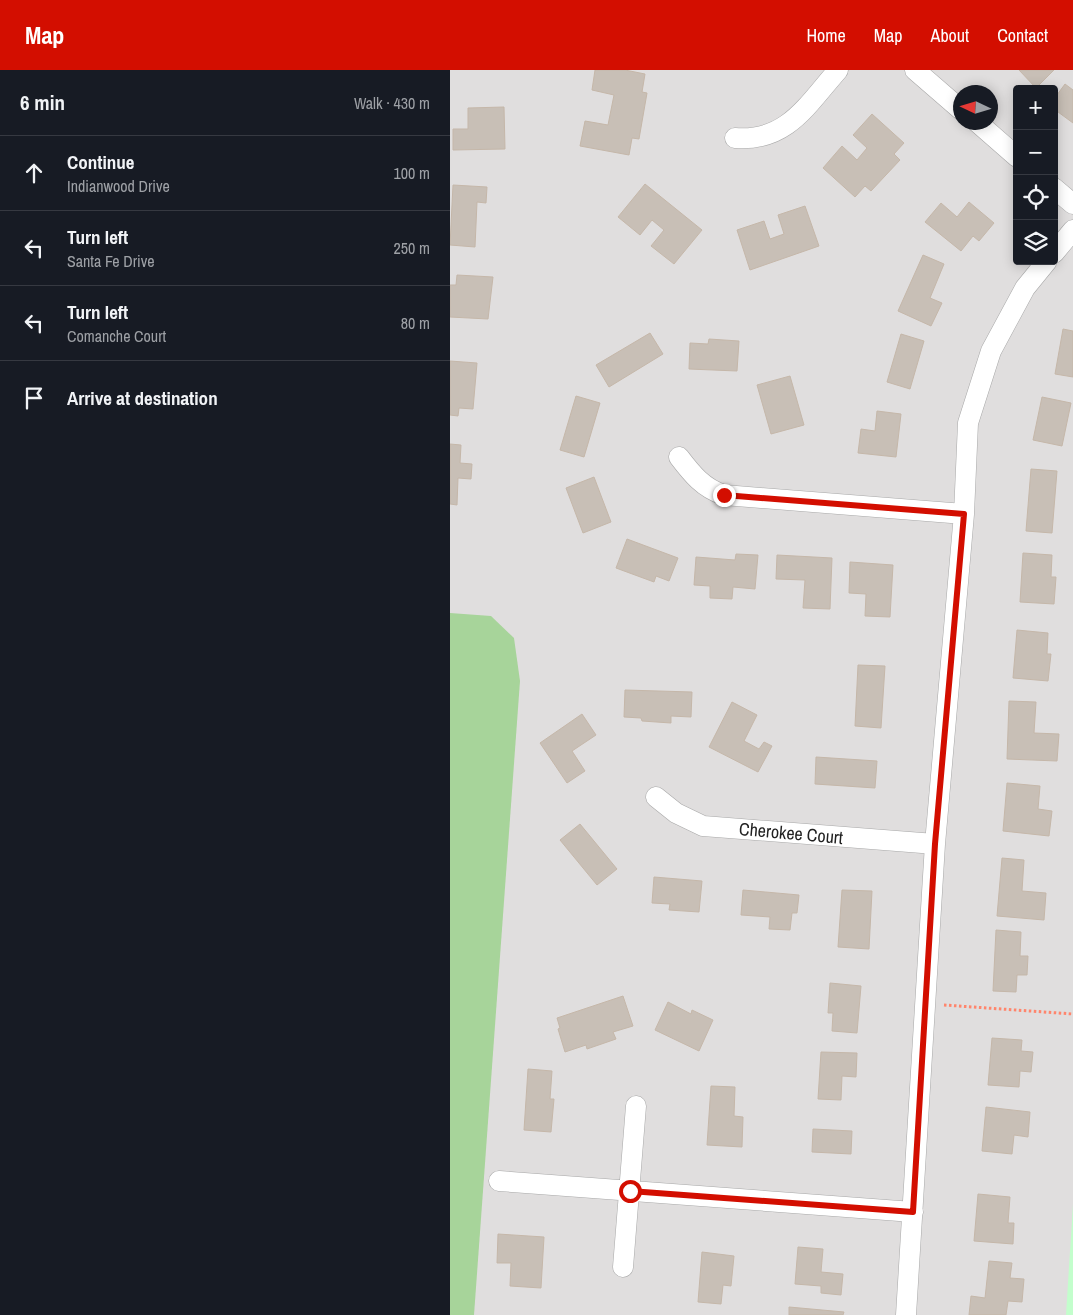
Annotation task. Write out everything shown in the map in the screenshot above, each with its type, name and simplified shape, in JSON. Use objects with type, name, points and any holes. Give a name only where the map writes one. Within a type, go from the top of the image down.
[{"type":"street","points":[[735,138],[763,137],[782,128],[792,121],[838,70]]},
{"type":"street","points":[[915,70],[953,103]]},
{"type":"street","points":[[986,130],[1013,153]]},
{"type":"street","points":[[1058,191],[1073,204]]},
{"type":"street","points":[[1058,248],[1073,230]]},
{"type":"street","points":[[906,1315],[935,844],[964,514],[968,423],[991,352],[1025,288],[1045,265]]},
{"type":"street","points":[[679,457],[703,485],[711,491],[724,495],[964,514]]},
{"type":"street","name":"Cherokee Court","points":[[656,797],[682,817],[703,826],[935,844]]},
{"type":"street","points":[[623,1267],[636,1106]]},
{"type":"street","points":[[499,1181],[913,1212]]},
{"type":"path","points":[[926,1004],[1073,1014]]},
{"type":"shaded area","points":[[450,70],[1073,70],[1073,1315],[450,1315]]},
{"type":"green space","points":[[450,613],[491,616],[514,638],[520,681],[474,1315],[450,1315]]},
{"type":"green space","points":[[1073,1204],[1073,1315],[1066,1315]]},
{"type":"building","points":[[595,70],[625,70],[645,74],[642,92],[647,93],[639,139],[632,138],[629,155],[580,146],[585,121],[608,125],[614,95],[592,90]]},
{"type":"building","points":[[1019,70],[1054,70],[1039,85],[1033,85]]},
{"type":"building","points":[[1065,84],[1073,90],[1073,123],[1058,112],[1058,94]]},
{"type":"building","points":[[504,107],[505,149],[453,150],[453,129],[468,129],[468,108]]},
{"type":"building","points":[[872,114],[904,143],[894,154],[900,160],[871,191],[865,186],[855,197],[823,168],[842,146],[857,160],[867,148],[853,135]]},
{"type":"building","points":[[645,184],[702,230],[674,264],[651,246],[664,230],[652,220],[640,235],[618,217]]},
{"type":"building","points":[[453,185],[487,187],[486,203],[477,202],[475,247],[450,245]]},
{"type":"building","points":[[969,202],[994,223],[979,241],[973,236],[961,251],[925,222],[941,203],[957,217]]},
{"type":"building","points":[[805,206],[819,246],[750,270],[737,230],[764,221],[770,239],[784,234],[778,215]]},
{"type":"building","points":[[923,255],[944,264],[930,298],[942,303],[931,326],[898,311]]},
{"type":"building","points":[[457,275],[493,277],[488,319],[450,317],[450,285],[456,285]]},
{"type":"building","points":[[1063,329],[1073,331],[1073,377],[1055,374]]},
{"type":"building","points":[[650,333],[663,354],[609,387],[596,365]]},
{"type":"building","points":[[901,334],[924,341],[910,389],[887,382]]},
{"type":"building","points":[[709,339],[739,341],[737,371],[689,369],[690,343],[708,344]]},
{"type":"building","points":[[450,361],[477,363],[473,409],[459,408],[458,416],[450,415]]},
{"type":"building","points":[[790,376],[804,425],[771,434],[757,385]]},
{"type":"building","points":[[576,396],[600,403],[584,457],[560,450]]},
{"type":"building","points":[[1042,397],[1071,403],[1062,446],[1033,440]]},
{"type":"building","points":[[877,411],[901,414],[896,457],[858,453],[861,429],[875,431]]},
{"type":"building","points":[[450,444],[461,445],[460,463],[472,464],[471,479],[458,478],[457,505],[450,504]]},
{"type":"building","points":[[1031,469],[1057,471],[1052,533],[1026,531]]},
{"type":"building","points":[[594,477],[611,522],[583,533],[566,488]]},
{"type":"building","points":[[627,539],[678,558],[669,581],[656,576],[654,582],[616,568]]},
{"type":"building","points":[[1023,553],[1052,555],[1051,577],[1056,577],[1054,604],[1020,602]]},
{"type":"building","points":[[736,554],[758,555],[755,589],[733,587],[732,599],[710,598],[710,586],[694,585],[696,557],[735,560]]},
{"type":"building","points":[[777,555],[832,558],[830,609],[803,608],[805,580],[776,579]]},
{"type":"building","points":[[850,562],[893,565],[890,617],[865,616],[866,594],[849,593]]},
{"type":"building","points":[[1017,630],[1048,633],[1047,654],[1051,654],[1048,681],[1013,678]]},
{"type":"building","points":[[858,665],[885,666],[881,728],[855,726]]},
{"type":"building","points":[[625,690],[692,692],[691,717],[671,716],[671,723],[642,721],[641,718],[624,717]]},
{"type":"building","points":[[1009,701],[1036,702],[1034,733],[1059,734],[1057,761],[1007,759]]},
{"type":"building","points":[[732,702],[757,715],[744,741],[759,749],[764,742],[772,746],[758,772],[709,747]]},
{"type":"building","points":[[582,714],[596,735],[572,751],[585,771],[567,783],[540,743]]},
{"type":"building","points":[[816,757],[877,761],[875,788],[815,784]]},
{"type":"building","points":[[1007,783],[1040,786],[1038,809],[1052,811],[1049,836],[1003,831]]},
{"type":"building","points":[[580,824],[617,869],[597,885],[560,840]]},
{"type":"building","points":[[1002,858],[1024,860],[1022,891],[1046,893],[1044,920],[997,916]]},
{"type":"building","points":[[654,877],[702,881],[699,912],[669,910],[670,904],[652,903]]},
{"type":"building","points":[[743,890],[799,895],[797,913],[792,913],[790,930],[769,929],[770,917],[741,915]]},
{"type":"building","points":[[842,890],[872,891],[869,949],[838,947]]},
{"type":"building","points":[[996,930],[1021,932],[1020,956],[1028,956],[1027,975],[1017,975],[1016,992],[993,991]]},
{"type":"building","points":[[830,983],[861,986],[857,1033],[832,1031],[833,1013],[828,1013]]},
{"type":"building","points":[[623,996],[633,1026],[613,1032],[616,1039],[587,1049],[586,1045],[565,1052],[558,1029],[560,1028],[557,1018]]},
{"type":"building","points":[[668,1002],[691,1014],[692,1010],[713,1020],[699,1051],[655,1030]]},
{"type":"building","points":[[992,1038],[1022,1040],[1021,1051],[1033,1052],[1031,1072],[1020,1071],[1019,1087],[988,1085]]},
{"type":"building","points":[[821,1052],[857,1053],[856,1077],[842,1076],[841,1100],[818,1099]]},
{"type":"building","points":[[528,1069],[552,1071],[550,1099],[554,1099],[551,1132],[524,1130]]},
{"type":"building","points":[[711,1086],[735,1087],[734,1116],[743,1117],[742,1147],[707,1145]]},
{"type":"building","points":[[986,1107],[1030,1112],[1028,1137],[1014,1135],[1012,1154],[982,1151]]},
{"type":"building","points":[[813,1129],[852,1131],[851,1154],[812,1152]]},
{"type":"building","points":[[978,1194],[1010,1197],[1008,1223],[1014,1223],[1013,1244],[974,1241]]},
{"type":"building","points":[[498,1234],[544,1237],[541,1288],[510,1286],[511,1263],[497,1263]]},
{"type":"building","points":[[798,1247],[823,1249],[821,1272],[843,1274],[841,1295],[821,1293],[821,1286],[795,1284]]},
{"type":"building","points":[[702,1252],[734,1256],[731,1286],[723,1285],[721,1304],[698,1302]]},
{"type":"building","points":[[989,1261],[1012,1263],[1010,1278],[1024,1279],[1022,1302],[1008,1301],[1006,1315],[969,1315],[971,1296],[985,1298]]},
{"type":"building","points":[[789,1307],[844,1312],[843,1315],[789,1315]]},
{"type":"route","points":[[630,1191],[913,1212],[935,844],[964,514],[724,495]]}]
